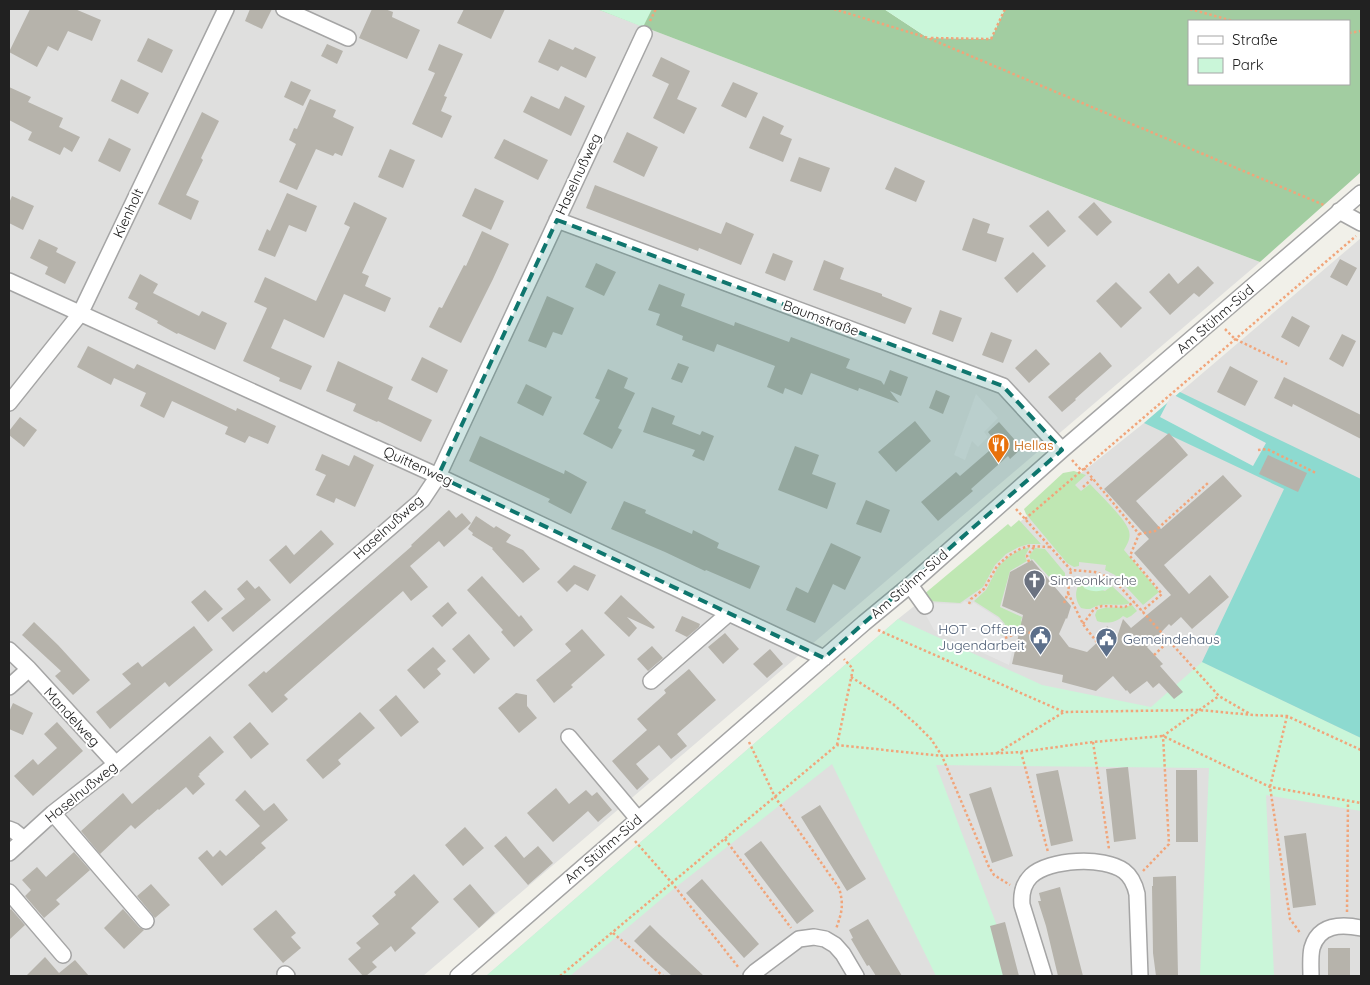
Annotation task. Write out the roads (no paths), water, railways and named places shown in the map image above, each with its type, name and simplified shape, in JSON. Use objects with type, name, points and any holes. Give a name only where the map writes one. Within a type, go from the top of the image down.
[{"type":"street","name":"Kienholt","points":[[9,403],[80,314],[226,9]]},
{"type":"street","points":[[284,9],[348,38]]},
{"type":"street","name":"Haselnußweg","points":[[9,853],[53,814],[116,764],[422,500],[438,476],[644,34]]},
{"type":"street","name":"Am Stühm-Süd","points":[[458,976],[1361,192]]},
{"type":"street","points":[[1339,211],[1361,223]]},
{"type":"street","name":"Baumstraße","points":[[557,220],[1003,386],[1062,450]]},
{"type":"street","name":"Quittenweg","points":[[9,281],[438,476],[824,658]]},
{"type":"street","points":[[910,585],[925,606]]},
{"type":"street","points":[[651,681],[728,614]]},
{"type":"street","name":"Mandelweg","points":[[9,650],[29,669],[116,764]]},
{"type":"street","points":[[9,687],[29,669]]},
{"type":"street","points":[[569,737],[638,820]]},
{"type":"street","points":[[53,814],[146,921]]},
{"type":"street","points":[[9,829],[24,839]]},
{"type":"street","points":[[1044,976],[1022,905],[1023,891],[1032,876],[1046,867],[1072,862],[1109,863],[1125,871],[1134,881],[1137,894],[1140,976]]},
{"type":"street","points":[[9,892],[63,955]]},
{"type":"street","points":[[1311,976],[1311,950],[1318,937],[1324,931],[1333,927],[1361,928]]},
{"type":"street","points":[[747,974],[755,972],[799,940],[814,937],[830,941],[842,954],[856,976]]},
{"type":"place","name":"Hellas","points":[[998,464]]},
{"type":"place","name":"Simeonkirche","points":[[1034,599]]},
{"type":"place","name":"HOT - Offene Jugendarbeit","points":[[1041,656]]},
{"type":"place","name":"Gemeindehaus","points":[[1107,658]]}]
